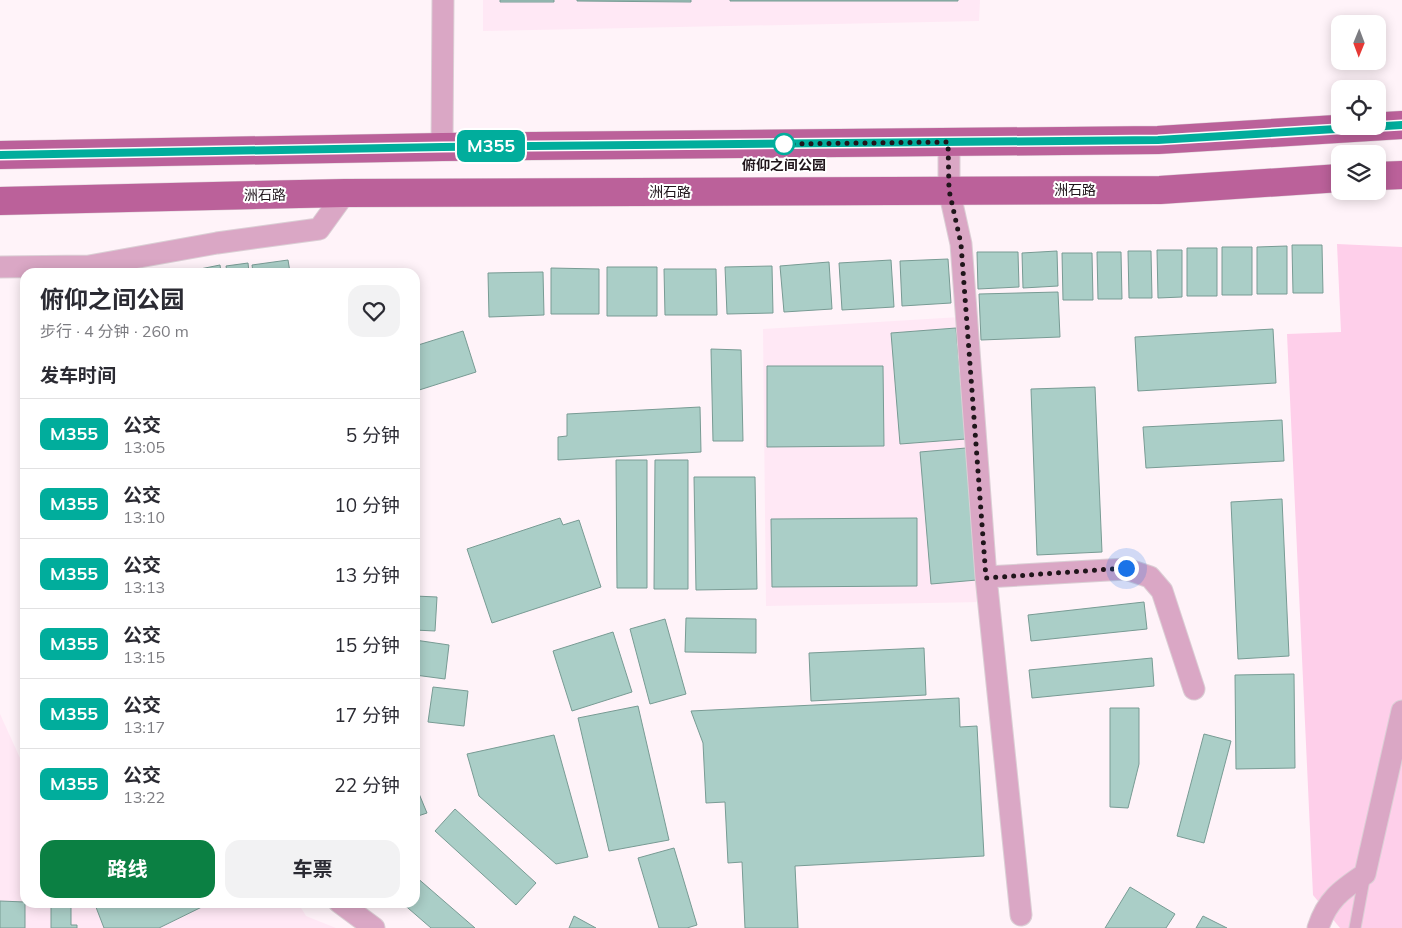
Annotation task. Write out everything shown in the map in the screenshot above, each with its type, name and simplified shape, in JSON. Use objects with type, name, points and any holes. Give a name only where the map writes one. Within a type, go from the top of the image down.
[{"type":"main road","points":[[0,155],[442,147],[1158,140],[1402,125]]},
{"type":"main road","points":[[1386,176],[1402,175]]},
{"type":"main road","name":"洲石路","points":[[0,201],[344,193],[1160,190],[1331,179]]},
{"type":"street","points":[[442,147],[443,0]]},
{"type":"street","points":[[948,142],[949,190],[961,244],[986,578],[1021,915]]},
{"type":"street","points":[[95,268],[217,243],[319,229],[344,193]]},
{"type":"street","points":[[0,266],[60,268]]},
{"type":"street","points":[[986,578],[1126,568],[1150,578],[1162,591],[1194,689]]},
{"type":"street","points":[[1318,928],[1330,902],[1345,888],[1365,874],[1402,711]]},
{"type":"street","points":[[347,908],[374,928]]},
{"type":"lane","points":[[1355,928],[1365,874]]},
{"type":"shaded area","points":[[483,0],[980,0],[979,21],[483,31]]},
{"type":"shaded area","points":[[1337,244],[1402,247],[1402,928],[1340,928],[1313,895],[1287,334],[1341,332]]},
{"type":"shaded area","points":[[960,317],[983,602],[766,606],[763,329]]},
{"type":"shaded area","points":[[0,714],[20,758],[20,908],[301,908],[306,916],[336,928],[0,928]]},
{"type":"building","points":[[500,0],[554,0],[554,2],[500,2]]},
{"type":"building","points":[[691,0],[691,2],[577,1]]},
{"type":"building","points":[[958,0],[958,1],[730,1]]},
{"type":"building","points":[[1292,245],[1322,245],[1323,293],[1293,293]]},
{"type":"building","points":[[1287,246],[1287,294],[1257,294],[1257,247]]},
{"type":"building","points":[[1222,247],[1252,247],[1252,295],[1222,295]]},
{"type":"building","points":[[1187,248],[1217,248],[1217,296],[1187,296]]},
{"type":"building","points":[[1157,250],[1182,250],[1182,297],[1158,298]]},
{"type":"building","points":[[1057,251],[1058,286],[1023,288],[1022,253]]},
{"type":"building","points":[[1128,251],[1151,251],[1152,298],[1129,298]]},
{"type":"building","points":[[977,252],[1018,252],[1019,287],[978,289]]},
{"type":"building","points":[[1097,252],[1121,252],[1122,299],[1098,299]]},
{"type":"building","points":[[1062,253],[1092,253],[1093,300],[1063,300]]},
{"type":"building","points":[[948,259],[951,303],[902,306],[900,261]]},
{"type":"building","points":[[288,260],[289,268],[252,268],[252,265]]},
{"type":"building","points":[[891,260],[894,307],[842,310],[839,263]]},
{"type":"building","points":[[829,262],[832,309],[784,312],[780,266]]},
{"type":"building","points":[[248,263],[249,268],[226,268],[226,266]]},
{"type":"building","points":[[220,265],[220,268],[205,268]]},
{"type":"building","points":[[772,266],[773,313],[727,314],[725,267]]},
{"type":"building","points":[[607,267],[657,267],[657,316],[607,316]]},
{"type":"building","points":[[551,268],[599,269],[599,314],[551,314]]},
{"type":"building","points":[[664,269],[716,269],[717,315],[665,315]]},
{"type":"building","points":[[543,272],[544,315],[489,317],[488,273]]},
{"type":"building","points":[[1058,292],[1060,337],[981,340],[979,294]]},
{"type":"building","points":[[956,328],[966,439],[900,444],[891,333]]},
{"type":"building","points":[[1273,329],[1276,383],[1138,391],[1135,337]]},
{"type":"building","points":[[463,331],[476,372],[420,390],[420,344]]},
{"type":"building","points":[[711,349],[741,350],[743,441],[713,441]]},
{"type":"building","points":[[767,366],[883,366],[884,446],[767,447]]},
{"type":"building","points":[[1095,387],[1102,552],[1037,555],[1031,389]]},
{"type":"building","points":[[700,407],[701,452],[558,460],[558,437],[567,436],[567,414]]},
{"type":"building","points":[[1282,420],[1284,461],[1146,468],[1143,427]]},
{"type":"building","points":[[966,448],[977,580],[931,584],[920,452]]},
{"type":"building","points":[[616,460],[647,460],[647,588],[617,588]]},
{"type":"building","points":[[655,460],[688,460],[688,589],[654,589]]},
{"type":"building","points":[[694,477],[755,477],[757,589],[696,590]]},
{"type":"building","points":[[1282,499],[1289,656],[1238,659],[1231,502]]},
{"type":"building","points":[[560,518],[563,525],[579,520],[601,587],[492,623],[467,549]]},
{"type":"building","points":[[917,518],[917,586],[772,587],[771,519]]},
{"type":"building","points":[[420,596],[437,597],[435,631],[420,630]]},
{"type":"building","points":[[1144,602],[1147,629],[1031,641],[1028,615]]},
{"type":"building","points":[[686,618],[756,619],[756,653],[685,652]]},
{"type":"building","points":[[665,619],[686,694],[650,704],[630,629]]},
{"type":"building","points":[[613,632],[632,692],[572,711],[553,651]]},
{"type":"building","points":[[420,641],[449,645],[445,679],[420,676]]},
{"type":"building","points":[[924,648],[926,695],[811,701],[809,653]]},
{"type":"building","points":[[1152,658],[1154,686],[1032,698],[1029,670]]},
{"type":"building","points":[[1294,674],[1295,768],[1236,769],[1235,675]]},
{"type":"building","points":[[433,687],[468,691],[464,726],[428,722]]},
{"type":"building","points":[[959,698],[960,727],[977,726],[984,856],[795,866],[798,928],[745,928],[742,862],[728,863],[725,802],[706,803],[703,743],[691,711]]},
{"type":"building","points":[[638,706],[669,840],[609,851],[578,718]]},
{"type":"building","points":[[1110,708],[1139,708],[1139,764],[1128,808],[1110,807]]},
{"type":"building","points":[[1204,734],[1231,741],[1204,843],[1177,836]]},
{"type":"building","points":[[554,735],[588,857],[556,864],[479,796],[467,754]]},
{"type":"building","points":[[420,796],[427,813],[420,815]]},
{"type":"building","points":[[455,809],[536,883],[516,905],[435,831]]},
{"type":"building","points":[[674,848],[697,925],[687,928],[659,928],[638,858]]},
{"type":"building","points":[[420,880],[475,928],[431,928],[408,908],[420,908]]},
{"type":"building","points":[[1130,887],[1175,914],[1166,928],[1105,928]]},
{"type":"building","points":[[0,901],[20,902],[20,908],[25,908],[25,928],[0,928]]},
{"type":"building","points":[[51,908],[71,908],[71,925],[77,925],[77,928],[51,928]]},
{"type":"building","points":[[96,908],[200,908],[159,928],[104,928]]},
{"type":"building","points":[[574,916],[596,928],[569,928]]},
{"type":"building","points":[[1203,916],[1227,928],[1196,928]]},
{"type":"bus line","name":"M355","points":[[0,155],[442,147],[1158,140],[1402,125]]},
{"type":"place","name":"俯仰之间公园","points":[[784,144]]},
{"type":"route","points":[[784,144],[948,142],[949,190],[961,244],[986,578],[1126,568]]}]
